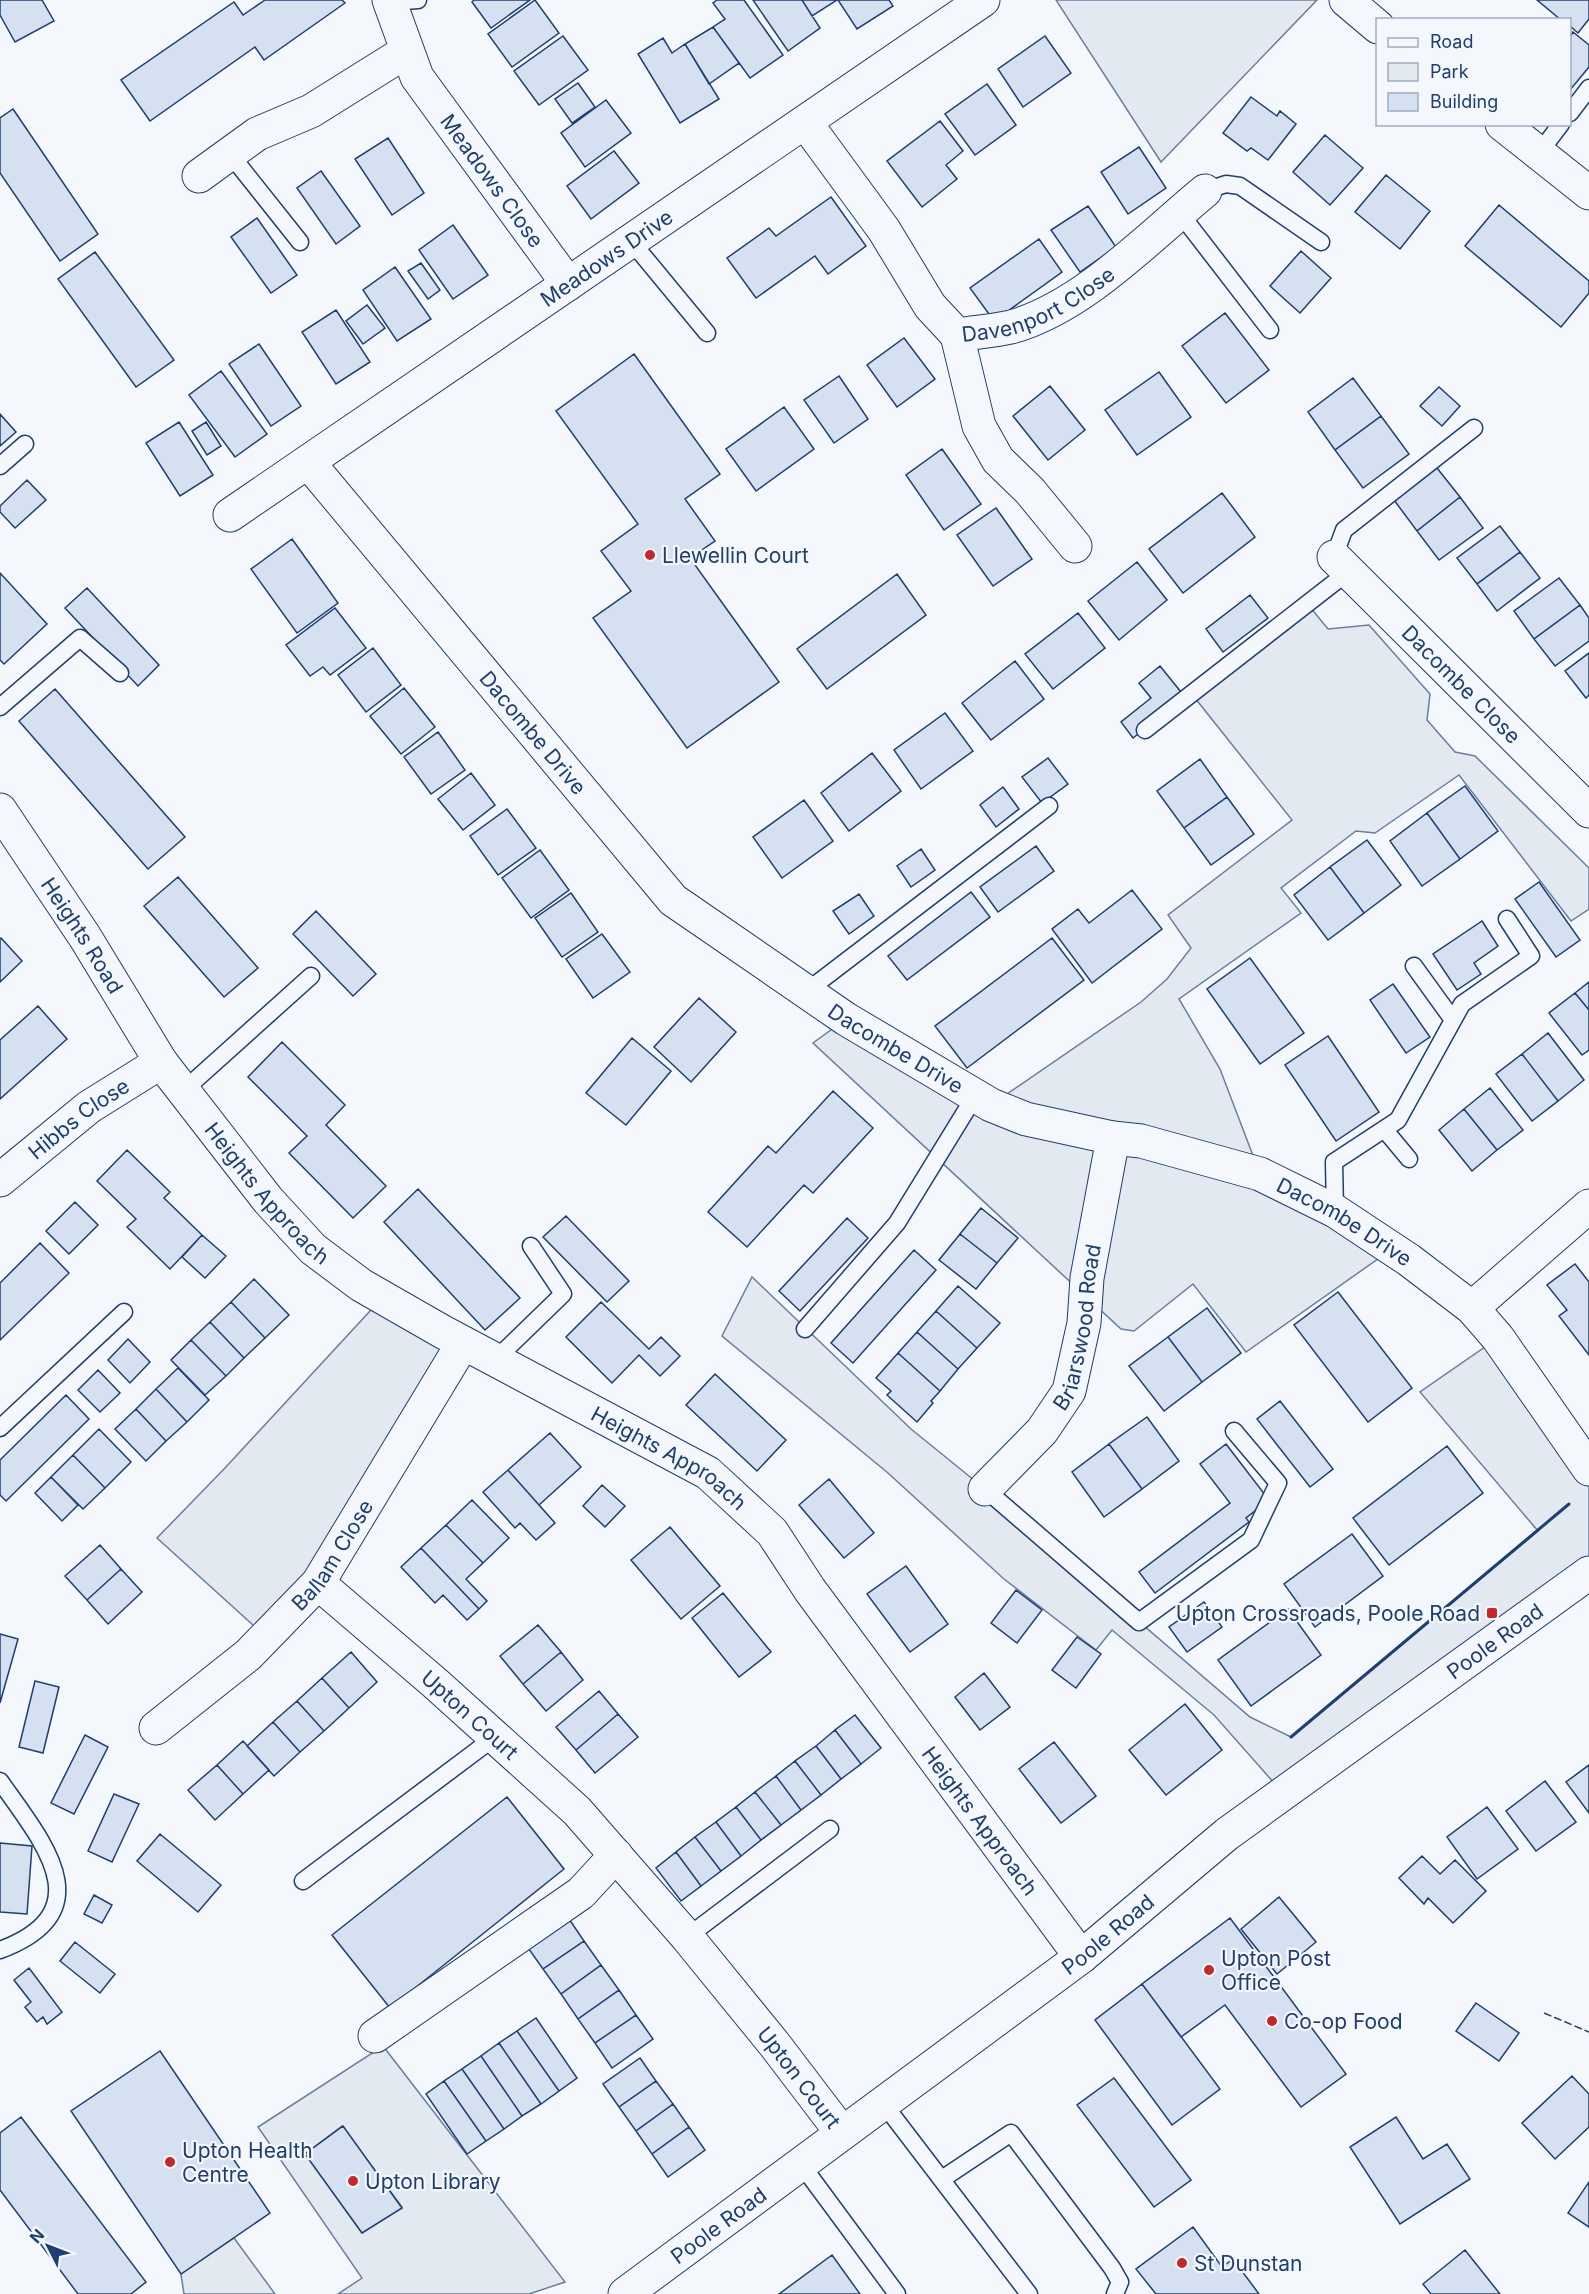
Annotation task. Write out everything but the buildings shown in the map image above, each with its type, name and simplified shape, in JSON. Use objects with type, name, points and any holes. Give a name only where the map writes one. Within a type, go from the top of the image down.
[{"type":"street","name":"Meadows Close","points":[[399,0],[412,64],[568,284]]},
{"type":"street","name":"Meadows Drive","points":[[230,515],[983,0]]},
{"type":"street","points":[[1346,0],[1376,26]]},
{"type":"street","points":[[200,176],[257,134],[412,64]]},
{"type":"street","name":"Davenport Close","points":[[805,122],[884,230],[930,306],[957,335],[1012,327],[1061,306],[1121,262],[1204,191]]},
{"type":"street","points":[[1505,126],[1589,193]]},
{"type":"street","points":[[957,335],[979,426],[998,460],[1030,491],[1075,546]]},
{"type":"street","name":"Dacombe Drive","points":[[308,462],[673,900],[846,1019],[991,1105],[1026,1119],[1113,1138],[1141,1141],[1260,1174],[1335,1211],[1409,1260],[1473,1308],[1498,1338],[1589,1468]]},
{"type":"street","name":"Dacombe Close","points":[[1341,564],[1589,811]]},
{"type":"street","name":"Heights Road","points":[[0,810],[86,937],[161,1062]]},
{"type":"street","name":"Heights Approach","points":[[161,1062],[268,1200],[313,1249],[361,1285],[463,1343],[708,1473],[772,1532],[810,1590],[1081,1957]]},
{"type":"street","name":"Hibbs Close","points":[[0,1180],[89,1107],[161,1062]]},
{"type":"street","name":"Briarswood Road","points":[[985,1489],[1042,1431],[1069,1391],[1084,1323],[1087,1278],[1113,1138]]},
{"type":"street","points":[[1473,1308],[1589,1206]]},
{"type":"street","name":"Ballam Close","points":[[156,1728],[248,1655],[318,1583],[463,1343]]},
{"type":"street","name":"Poole Road","points":[[625,2294],[1081,1957],[1227,1834],[1589,1573]]},
{"type":"street","name":"Upton Court","points":[[318,1583],[577,1811],[687,1937],[775,2045],[842,2133]]},
{"type":"street","points":[[375,2036],[581,1893],[616,1855]]},
{"type":"lane","points":[[1571,110],[1589,88]]},
{"type":"lane","points":[[1539,153],[1559,126]]},
{"type":"lane","points":[[230,154],[300,242]]},
{"type":"lane","points":[[1204,191],[1226,184],[1240,186],[1321,242]]},
{"type":"lane","points":[[1179,212],[1270,330]]},
{"type":"lane","points":[[631,240],[707,333]]},
{"type":"lane","points":[[1145,730],[1341,564],[1344,530],[1474,428]]},
{"type":"lane","points":[[0,466],[25,444]]},
{"type":"lane","points":[[0,707],[80,638],[120,673]]},
{"type":"lane","points":[[807,991],[1049,806]]},
{"type":"lane","points":[[1335,1211],[1334,1162],[1398,1120],[1462,1004],[1531,956],[1507,920]]},
{"type":"lane","points":[[1414,966],[1453,1020]]},
{"type":"lane","points":[[183,1091],[311,976]]},
{"type":"lane","points":[[805,1329],[897,1223],[975,1096]]},
{"type":"lane","points":[[1384,1129],[1409,1159]]},
{"type":"lane","points":[[495,1360],[563,1294],[531,1246]]},
{"type":"lane","points":[[0,1428],[124,1312]]},
{"type":"lane","points":[[985,1489],[1139,1622],[1251,1540],[1278,1483],[1234,1431]]},
{"type":"lane","points":[[303,1881],[495,1737]]},
{"type":"lane","points":[[0,1781],[34,1830],[55,1866],[58,1887],[51,1912],[38,1930],[0,1950]]},
{"type":"lane","points":[[687,1937],[830,1829]]},
{"type":"lane","points":[[884,2103],[1029,2294]]},
{"type":"lane","points":[[942,2179],[1011,2133],[1112,2268],[1120,2282],[1115,2294]]},
{"type":"lane","points":[[801,2164],[897,2294]]},
{"type":"green space","points":[[1056,0],[1317,0],[1161,162]]},
{"type":"green space","points":[[1310,607],[1328,629],[1369,625],[1430,694],[1427,720],[1455,752],[1475,756],[1589,868],[1589,909],[1571,921],[1459,775],[1375,833],[1356,831],[1281,888],[1301,913],[1179,999],[1220,1069],[1260,1174],[1392,1249],[1246,1352],[1193,1284],[1134,1331],[1121,1329],[813,1043],[846,1019],[991,1105],[1141,1002],[1167,979],[1191,948],[1168,915],[1292,820],[1195,698]]},
{"type":"green space","points":[[752,1277],[911,1429],[985,1489],[1250,1717],[1291,1737],[1538,1531],[1420,1392],[1498,1338],[1589,1446],[1589,1573],[1283,1793],[1214,1715],[1112,1630],[1096,1650],[1004,1579],[888,1473],[722,1336]]},
{"type":"green space","points":[[383,1297],[463,1343],[265,1636],[157,1538]]},
{"type":"green space","points":[[383,2046],[565,2282],[529,2294],[338,2294],[362,2278],[258,2127]],"holes":[[[342,2126],[402,2207],[362,2233],[305,2154]]]},
{"type":"green space","points":[[234,2238],[275,2294],[184,2294],[181,2274]]},
{"type":"fence","points":[[1544,2013],[1589,2032]]},
{"type":"wall","points":[[1291,1737],[1569,1504]]},
{"type":"place","name":"Llewellin Court","points":[[650,555]]},
{"type":"place","name":"Upton Crossroads, Poole Road","points":[[1492,1613]]},
{"type":"place","name":"Upton Post Office","points":[[1209,1970]]},
{"type":"place","name":"Co-op Food","points":[[1272,2021]]},
{"type":"place","name":"Upton Health Centre","points":[[170,2162]]},
{"type":"place","name":"Upton Library","points":[[353,2181]]},
{"type":"place","name":"St Dunstan","points":[[1182,2263]]}]
